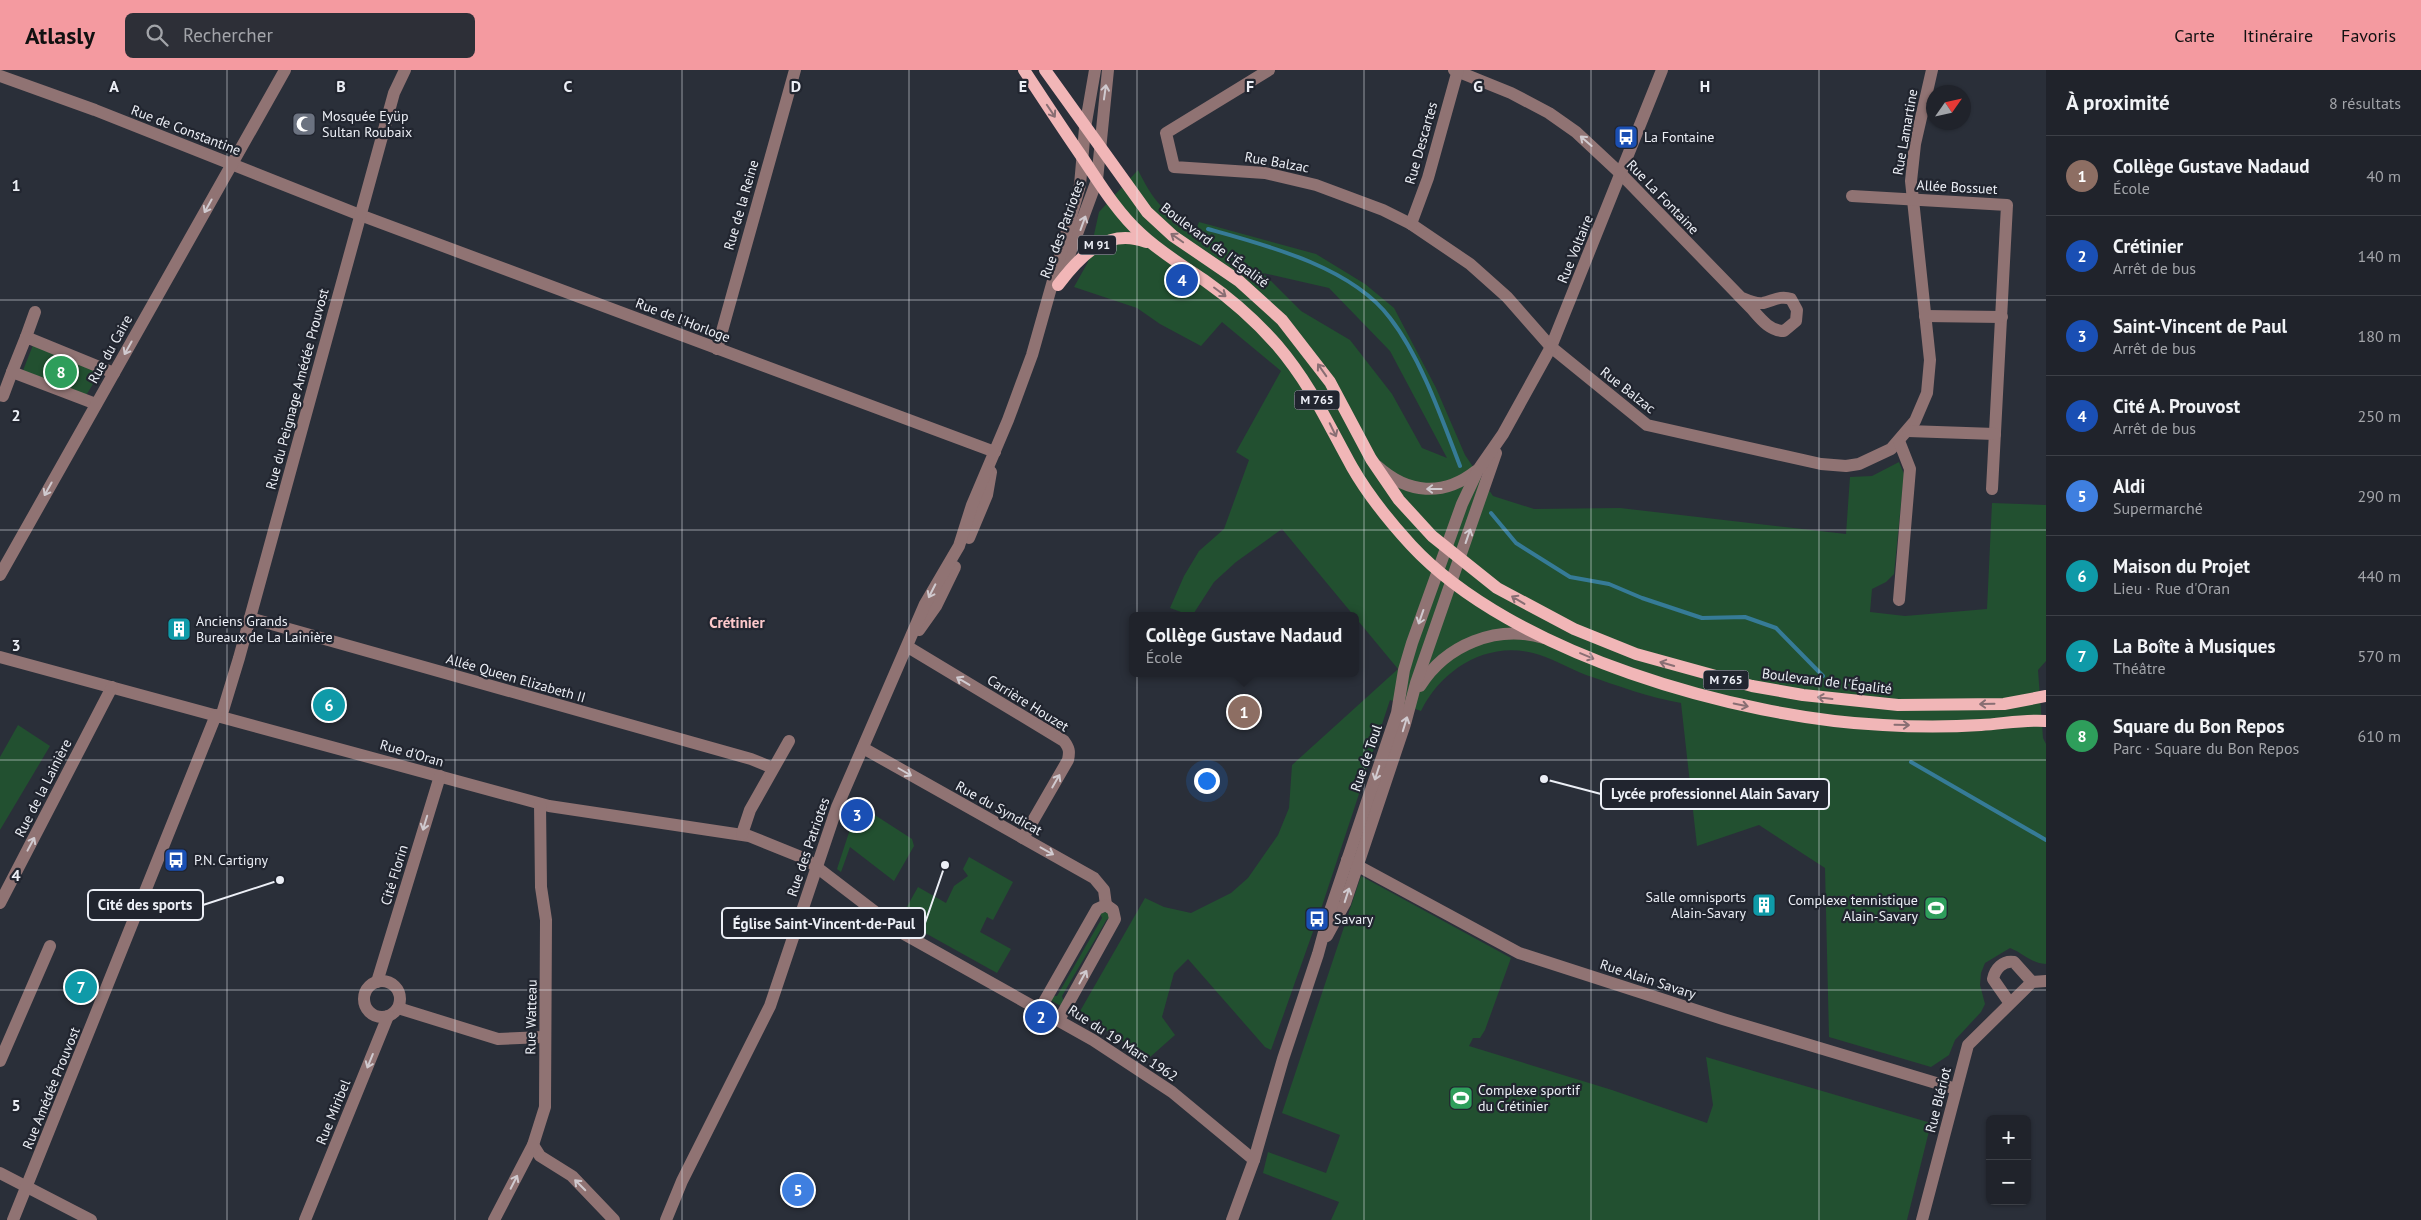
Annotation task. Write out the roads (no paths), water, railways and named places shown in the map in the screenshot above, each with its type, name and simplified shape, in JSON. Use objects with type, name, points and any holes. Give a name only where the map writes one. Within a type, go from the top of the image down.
[{"type":"main road","name":"M 765","points":[[1024,70],[1097,180],[1127,221],[1151,244],[1228,298],[1269,336],[1307,385],[1372,498],[1408,542],[1438,572],[1511,620],[1558,643],[1615,667],[1686,691],[1737,704],[1789,714],[1883,725],[1957,726],[2046,721]]},
{"type":"main road","name":"M 765","points":[[1044,70],[1086,128]]},
{"type":"main road","name":"Boulevard de l'Égalité","points":[[1086,128],[1100,150],[1156,222],[1239,281],[1265,303],[1298,338],[1330,382],[1371,459],[1400,500],[1447,549],[1497,588],[1574,629],[1646,657],[1752,686],[1803,696],[1898,705],[2004,704],[2029,701],[2046,696]]},
{"type":"main road","name":"M 91","points":[[1058,284],[1080,257],[1105,241],[1126,237],[1151,244]]},
{"type":"street","name":"Rue du Caire","points":[[0,575],[285,70]]},
{"type":"street","name":"Rue du Peignage Amédée Prouvost","points":[[218,716],[250,618],[394,93],[405,70]]},
{"type":"street","name":"Rue de la Reine","points":[[717,349],[795,70]]},
{"type":"street","name":"Rue des Patriotes","points":[[666,1220],[682,1180],[770,1006],[837,807],[934,586],[953,560],[972,505],[995,452],[1032,355],[1080,185],[1095,70]]},
{"type":"street","name":"Rue des Patriotes","points":[[1044,316],[1077,239],[1097,180],[1108,70]]},
{"type":"street","name":"Rue Balzac","points":[[1269,70],[1166,133],[1174,167],[1242,170],[1288,178],[1362,201],[1411,224],[1454,252],[1489,280],[1551,347],[1640,420],[1656,428],[1835,466],[1853,465],[1871,460],[1891,449],[1904,436],[1920,411],[1929,382],[1930,360],[1912,200]]},
{"type":"street","name":"Rue La Fontaine","points":[[1456,70],[1511,93],[1549,113],[1584,139],[1621,174],[1740,297]]},
{"type":"street","name":"Rue Descartes","points":[[1411,224],[1428,178],[1456,70]]},
{"type":"street","name":"Rue Voltaire","points":[[1438,572],[1462,504],[1478,470],[1503,434],[1551,347],[1662,70]]},
{"type":"street","name":"Rue Lamartine","points":[[1912,200],[1915,144],[1932,70]]},
{"type":"street","name":"Rue de Constantine","points":[[0,76],[95,110],[360,215]]},
{"type":"street","name":"Rue des Patriotes","points":[[1084,160],[1092,151],[1100,150]]},
{"type":"street","name":"Allée Bossuet","points":[[1852,196],[2007,205],[1992,489]]},
{"type":"street","name":"Rue de l'Horloge","points":[[360,215],[995,452]]},
{"type":"street","points":[[3,396],[35,312]]},
{"type":"street","points":[[1925,316],[2002,317]]},
{"type":"street","points":[[26,337],[114,373]]},
{"type":"street","points":[[12,372],[96,404]]},
{"type":"street","name":"Rue Voltaire","points":[[1452,582],[1503,434]]},
{"type":"street","points":[[1899,600],[1910,469],[1904,436],[1995,434]]},
{"type":"street","points":[[1371,459],[1386,473],[1400,481],[1434,490],[1454,486],[1478,470]]},
{"type":"street","name":"Rue de Toul","points":[[1352,862],[1397,713],[1404,670],[1438,572]]},
{"type":"street","name":"Rue de Toul","points":[[1232,1220],[1254,1160],[1283,1058],[1318,954],[1329,914],[1352,862],[1410,706],[1452,582]]},
{"type":"street","name":"Allée Queen Elizabeth II","points":[[250,618],[751,759],[773,768]]},
{"type":"street","name":"Rue de Toul","points":[[1410,706],[1428,673],[1448,654],[1462,646],[1479,639],[1511,634],[1540,637],[1558,643]]},
{"type":"street","name":"Carrière Houzet","points":[[908,648],[1064,742],[1068,747],[1070,752],[1068,760],[1023,838]]},
{"type":"street","name":"Rue d'Oran","points":[[0,657],[540,804],[574,811],[742,834],[797,854],[817,866]]},
{"type":"street","name":"Rue de la Lainière","points":[[0,903],[112,687]]},
{"type":"street","name":"Rue Amédée Prouvost","points":[[13,1220],[218,716]]},
{"type":"street","points":[[742,834],[750,810],[789,741]]},
{"type":"street","name":"Rue du Syndicat","points":[[863,748],[1094,878],[1104,890],[1106,905],[1114,910],[1115,919],[1059,1020]]},
{"type":"street","name":"Cité Florin","points":[[377,982],[440,776]]},
{"type":"street","name":"Rue Watteau","points":[[494,1220],[533,1144],[545,1107],[546,920],[541,887],[540,804]]},
{"type":"street","name":"Rue Alain Savary","points":[[1352,862],[1519,953],[1723,1019],[1956,1089]]},
{"type":"street","name":"Rue du 19 Mars 1962","points":[[817,866],[904,934],[1059,1020],[1164,1087],[1254,1160]]},
{"type":"street","points":[[1040,1009],[1097,909],[1106,905]]},
{"type":"street","points":[[0,1061],[50,946]]},
{"type":"street","points":[[2009,1002],[1993,979],[1998,968],[2006,962],[2014,962],[2032,982],[2046,981]]},
{"type":"street","points":[[393,1012],[400,998],[397,989],[390,984],[377,982],[368,989],[364,997],[365,1005],[373,1014],[380,1017],[393,1012],[498,1039],[544,1037]]},
{"type":"street","name":"Rue Blériot","points":[[1922,1220],[1968,1045],[2009,1002],[2032,982]]},
{"type":"street","name":"Rue Miribel","points":[[305,1220],[393,1012]]},
{"type":"street","points":[[533,1144],[540,1156],[572,1176],[614,1220]]},
{"type":"street","points":[[0,1174],[90,1220]]},
{"type":"waterway","points":[[1208,229],[1256,242],[1306,260],[1354,285],[1374,300],[1401,334],[1421,370],[1460,466]]},
{"type":"waterway","points":[[1491,513],[1516,543],[1570,577],[1609,584],[1642,598],[1702,618],[1745,617],[1776,628],[1823,676]]},
{"type":"waterway","points":[[1911,762],[2046,840]]},
{"type":"place","name":"Mosquée Eyüp Sultan Roubaix","points":[[304,124]]},
{"type":"place","name":"La Fontaine","points":[[1626,137]]},
{"type":"place","name":"Cité A. Prouvost","points":[[1182,280]]},
{"type":"place","name":"Square du Bon Repos","points":[[61,372]]},
{"type":"place","name":"Anciens Grands Bureaux de La Lainière","points":[[179,629]]},
{"type":"place","name":"Maison du Projet","points":[[329,705]]},
{"type":"place","name":"Collège Gustave Nadaud","points":[[1244,712]]},
{"type":"place","name":"Lycée professionnel Alain Savary","points":[[1544,779]]},
{"type":"place","name":"Saint-Vincent de Paul","points":[[857,815]]},
{"type":"place","name":"P.N. Cartigny","points":[[176,860]]},
{"type":"place","name":"Église Saint-Vincent-de-Paul","points":[[945,865]]},
{"type":"place","name":"Cité des sports","points":[[280,880]]},
{"type":"place","name":"Salle omnisports Alain-Savary","points":[[1764,905]]},
{"type":"place","name":"Complexe tennistique Alain-Savary","points":[[1936,908]]},
{"type":"place","name":"Savary","points":[[1317,919]]},
{"type":"place","name":"La Boîte à Musiques","points":[[81,987]]},
{"type":"place","name":"Crétinier","points":[[1041,1017]]},
{"type":"place","name":"Complexe sportif du Crétinier","points":[[1461,1098]]},
{"type":"place","name":"Aldi","points":[[798,1190]]},
{"type":"district","name":"Crétinier","points":[[737,623]]}]
